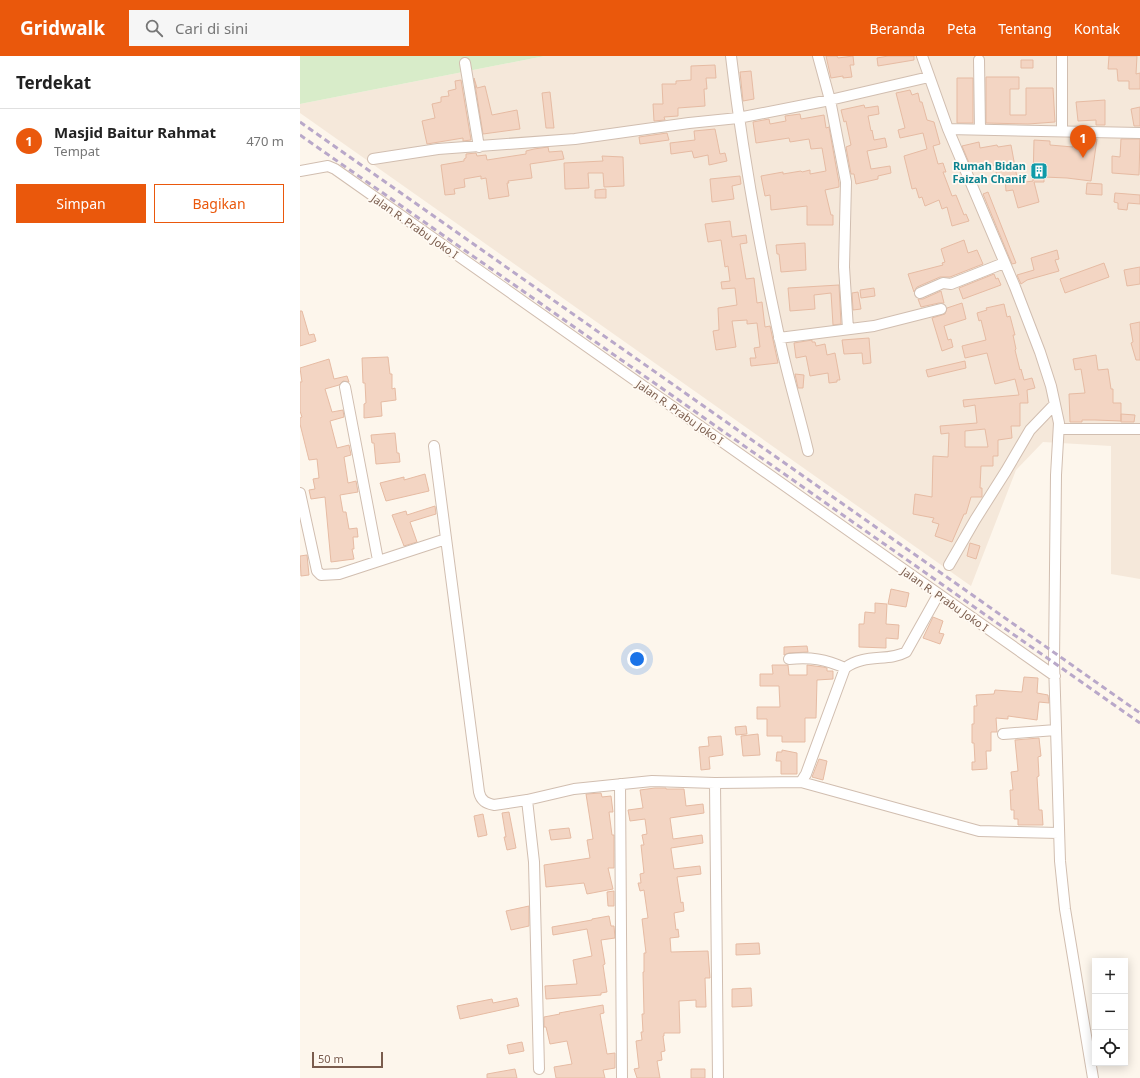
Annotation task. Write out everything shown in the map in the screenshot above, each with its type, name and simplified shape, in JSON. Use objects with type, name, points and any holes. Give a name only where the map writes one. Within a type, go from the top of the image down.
[{"type":"street","points":[[731,56],[738,118],[757,232],[779,338],[808,451]]},
{"type":"street","points":[[818,56],[830,100],[846,182],[844,267],[848,330]]},
{"type":"street","points":[[922,56],[929,77],[1040,352],[1051,386],[1060,426],[1056,475],[1054,676],[1059,833],[1065,909],[1093,1078]]},
{"type":"street","points":[[1062,56],[1062,131]]},
{"type":"street","points":[[979,60],[980,130]]},
{"type":"street","points":[[465,63],[479,147]]},
{"type":"street","points":[[373,159],[438,150],[576,139],[689,123],[738,118],[830,100],[929,77]]},
{"type":"street","points":[[951,129],[1140,133]]},
{"type":"street","name":"Jalan R. Prabu Joko I","points":[[300,171],[328,166],[335,170],[1054,676]]},
{"type":"street","points":[[920,293],[943,283],[951,284],[1004,263]]},
{"type":"street","points":[[779,338],[848,330],[888,323],[941,309]]},
{"type":"street","points":[[345,387],[378,560]]},
{"type":"street","points":[[948,565],[1030,430],[1056,407]]},
{"type":"street","points":[[1060,426],[1140,429]]},
{"type":"street","points":[[434,446],[480,796],[484,802],[494,805],[527,800],[574,789],[652,781],[715,783],[801,782],[979,831],[1059,833]]},
{"type":"street","points":[[300,493],[317,571],[321,575],[339,574],[446,538]]},
{"type":"street","points":[[801,782],[806,774],[845,668],[851,663],[867,658],[898,656],[906,652],[938,595]]},
{"type":"street","points":[[789,660],[802,658],[828,661],[845,668]]},
{"type":"street","points":[[1003,734],[1056,730]]},
{"type":"street","points":[[715,783],[718,1078]]},
{"type":"street","points":[[620,784],[622,1078]]},
{"type":"street","points":[[527,800],[534,862],[540,1068]]},
{"type":"shaded area","points":[[545,56],[1140,56],[1140,579],[1111,574],[1111,446],[1043,442],[1016,470],[971,586],[300,113],[300,104]]},
{"type":"green space","points":[[300,56],[545,56],[300,104]]},
{"type":"building","points":[[826,56],[837,56],[838,58],[853,56],[854,65],[850,65],[852,77],[843,78],[843,76],[831,78]]},
{"type":"building","points":[[888,56],[914,56],[914,60],[878,66],[877,58]]},
{"type":"building","points":[[1109,56],[1137,56],[1136,74],[1140,73],[1140,89],[1129,89],[1129,81],[1118,81],[1117,69],[1108,69]]},
{"type":"building","points":[[1021,60],[1033,60],[1033,68],[1021,68]]},
{"type":"building","points":[[715,65],[716,78],[706,78],[707,89],[704,89],[705,106],[678,108],[678,116],[664,117],[665,120],[654,121],[653,104],[663,104],[662,84],[676,84],[676,81],[691,80],[691,66]]},
{"type":"building","points":[[751,71],[754,99],[743,101],[740,72]]},
{"type":"building","points":[[986,77],[1019,77],[1019,89],[1010,89],[1010,115],[1026,115],[1026,88],[1053,88],[1055,122],[1028,124],[986,123]]},
{"type":"building","points":[[474,78],[477,88],[485,86],[492,115],[517,110],[520,129],[483,134]]},
{"type":"building","points":[[957,78],[973,78],[973,123],[957,123]]},
{"type":"building","points":[[461,80],[471,140],[463,141],[463,138],[427,144],[422,121],[435,118],[432,104],[441,102],[441,97],[449,96],[448,91],[456,89],[455,81]]},
{"type":"building","points":[[910,90],[912,95],[918,93],[927,120],[934,122],[940,144],[933,146],[938,164],[943,163],[946,172],[943,172],[952,196],[956,195],[964,215],[966,214],[969,221],[952,226],[947,207],[942,209],[939,200],[925,206],[922,197],[919,198],[916,188],[912,189],[904,156],[927,149],[923,133],[900,138],[898,130],[905,128],[896,93]]},
{"type":"building","points":[[550,92],[554,128],[546,128],[542,93]]},
{"type":"building","points":[[1105,100],[1105,125],[1096,125],[1096,120],[1078,121],[1076,102]]},
{"type":"building","points":[[864,105],[865,108],[878,106],[879,114],[868,116],[871,131],[872,130],[874,140],[885,138],[887,147],[867,151],[871,169],[890,166],[891,173],[878,176],[878,179],[856,184],[854,174],[851,174],[846,147],[851,145],[846,121],[844,122],[841,110]]},
{"type":"building","points":[[1140,107],[1140,126],[1134,126],[1131,109]]},
{"type":"building","points":[[800,114],[801,119],[824,115],[826,128],[829,127],[839,183],[839,187],[825,190],[831,215],[833,215],[833,225],[807,225],[807,206],[771,210],[770,195],[765,196],[761,176],[783,172],[783,174],[810,170],[810,174],[826,171],[822,148],[811,149],[809,139],[790,142],[789,138],[756,143],[753,122],[769,119],[770,124],[786,121],[785,116]]},
{"type":"building","points":[[715,129],[720,154],[725,153],[727,161],[709,165],[708,155],[694,158],[692,151],[671,154],[670,143],[695,140],[694,131]]},
{"type":"building","points":[[667,133],[669,140],[640,144],[639,137]]},
{"type":"building","points":[[1074,138],[1097,139],[1091,181],[1044,177],[1044,182],[1034,182],[1039,202],[1018,208],[1013,190],[1006,191],[1005,178],[998,179],[994,165],[972,170],[962,146],[979,142],[980,148],[997,145],[998,147],[1011,145],[1018,183],[1033,181],[1034,140],[1050,141],[1050,145],[1073,147]]},
{"type":"building","points":[[1121,139],[1140,139],[1139,175],[1112,173],[1112,156],[1120,157]]},
{"type":"building","points":[[548,147],[549,152],[562,151],[564,159],[530,164],[532,178],[508,181],[509,196],[489,199],[486,178],[481,179],[481,176],[464,179],[465,187],[454,189],[455,194],[445,195],[441,165],[464,161],[466,154],[476,153],[477,156],[486,155],[487,160],[526,154],[526,151]]},
{"type":"building","points":[[602,156],[623,157],[624,186],[604,187],[603,173],[588,173],[589,188],[565,189],[564,163],[603,161]]},
{"type":"building","points":[[740,176],[741,184],[732,186],[734,199],[712,202],[710,179]]},
{"type":"building","points":[[1087,183],[1102,184],[1102,195],[1086,194]]},
{"type":"building","points":[[606,189],[606,198],[595,198],[595,190]]},
{"type":"building","points":[[988,192],[1016,263],[1012,264],[983,194]]},
{"type":"building","points":[[1115,193],[1140,195],[1140,204],[1128,203],[1127,210],[1118,209],[1118,203],[1114,202]]},
{"type":"building","points":[[730,221],[732,237],[746,235],[747,243],[740,244],[746,279],[754,278],[757,303],[762,302],[765,327],[770,326],[778,363],[751,366],[750,358],[756,358],[754,348],[760,347],[757,323],[747,324],[747,320],[732,321],[736,347],[716,350],[713,331],[719,330],[718,308],[737,305],[735,288],[722,289],[721,282],[730,281],[728,266],[725,267],[721,240],[708,242],[705,224]]},
{"type":"building","points":[[964,240],[968,253],[977,250],[983,264],[950,277],[940,277],[917,287],[914,292],[908,274],[943,265],[942,263],[945,262],[941,249]]},
{"type":"building","points":[[805,243],[806,270],[781,272],[779,254],[777,254],[776,245]]},
{"type":"building","points":[[1057,250],[1059,259],[1055,260],[1059,271],[1027,280],[1021,284],[1017,275],[1034,270],[1031,258]]},
{"type":"building","points":[[1104,263],[1109,277],[1065,293],[1060,279]]},
{"type":"building","points":[[1140,267],[1140,284],[1127,286],[1124,270]]},
{"type":"building","points":[[994,274],[996,279],[998,278],[1001,285],[963,299],[959,288]]},
{"type":"building","points":[[839,285],[841,324],[833,325],[831,293],[814,295],[815,309],[790,311],[788,288]]},
{"type":"building","points":[[874,288],[875,296],[861,298],[860,290]]},
{"type":"building","points":[[941,291],[944,303],[921,307],[918,299],[923,299]]},
{"type":"building","points":[[858,292],[861,309],[853,310],[852,293]]},
{"type":"building","points":[[962,303],[966,319],[944,326],[948,340],[951,339],[953,347],[942,351],[932,318],[945,314],[947,308]]},
{"type":"building","points":[[1004,304],[1007,317],[1010,316],[1015,335],[1013,335],[1015,350],[1020,370],[1021,369],[1024,380],[1032,378],[1035,388],[1027,390],[1028,403],[1020,403],[1020,426],[1011,426],[1012,438],[998,440],[998,456],[993,456],[993,466],[981,466],[980,488],[982,488],[982,497],[971,497],[966,514],[964,514],[952,542],[935,536],[939,524],[932,522],[934,518],[913,514],[915,494],[932,497],[933,456],[948,457],[949,433],[941,434],[940,426],[977,423],[975,405],[964,407],[963,400],[1019,395],[1015,379],[995,384],[987,353],[965,358],[962,346],[986,340],[981,320],[979,321],[977,313],[987,310],[986,308]],"holes":[[[985,429],[988,447],[965,447],[965,431]]]},
{"type":"building","points":[[300,311],[302,311],[309,335],[314,334],[316,341],[300,346]]},
{"type":"building","points":[[1140,322],[1140,360],[1136,360],[1131,343],[1133,342],[1130,324]]},
{"type":"building","points":[[869,338],[871,363],[863,364],[862,353],[844,354],[842,340]]},
{"type":"building","points":[[812,340],[812,342],[815,342],[816,346],[825,344],[827,355],[835,353],[840,380],[837,380],[837,382],[829,383],[828,373],[810,376],[806,356],[796,358],[794,343]]},
{"type":"building","points":[[1096,355],[1098,370],[1108,369],[1111,389],[1113,389],[1113,403],[1121,403],[1121,421],[1082,420],[1082,422],[1070,422],[1069,394],[1085,393],[1081,369],[1075,370],[1073,359]]},
{"type":"building","points":[[388,357],[390,374],[392,374],[392,389],[395,388],[396,400],[381,402],[382,416],[364,418],[364,404],[366,403],[365,383],[363,383],[362,358]]},
{"type":"building","points":[[329,359],[334,379],[347,376],[349,382],[343,381],[339,385],[325,389],[332,412],[343,410],[344,417],[330,421],[337,448],[349,445],[351,455],[344,457],[348,483],[356,481],[358,492],[340,495],[343,512],[346,512],[349,529],[357,528],[358,537],[353,537],[354,549],[352,549],[354,559],[331,562],[325,497],[311,499],[309,490],[315,489],[313,479],[319,478],[317,459],[309,460],[300,424],[300,418],[302,417],[300,411],[300,382],[302,382],[300,368]]},
{"type":"building","points":[[965,361],[966,368],[928,377],[926,370]]},
{"type":"building","points":[[795,374],[804,375],[803,388],[798,388]]},
{"type":"building","points":[[1121,414],[1135,415],[1134,422],[1121,422]]},
{"type":"building","points":[[395,433],[397,453],[399,453],[400,462],[376,464],[374,443],[372,443],[371,435]]},
{"type":"building","points":[[425,474],[429,491],[386,501],[380,483],[404,477],[404,480]]},
{"type":"building","points":[[435,506],[436,514],[410,522],[417,542],[404,546],[392,515],[406,511],[407,515]]},
{"type":"building","points":[[970,543],[980,546],[976,559],[967,556]]},
{"type":"building","points":[[307,555],[309,575],[301,576],[300,556]]},
{"type":"building","points":[[891,589],[909,593],[906,607],[888,604]]},
{"type":"building","points":[[875,603],[887,604],[886,624],[899,625],[898,639],[886,638],[886,648],[859,647],[859,624],[864,624],[865,612],[875,613]]},
{"type":"building","points":[[933,617],[943,621],[939,633],[944,634],[940,644],[923,638]]},
{"type":"building","points":[[807,646],[808,652],[789,653],[784,655],[784,647]]},
{"type":"building","points":[[772,665],[788,665],[789,675],[807,675],[807,665],[823,667],[827,668],[827,671],[833,671],[833,679],[817,680],[816,718],[805,718],[805,742],[782,742],[782,736],[767,736],[767,719],[757,719],[757,707],[780,707],[779,686],[760,686],[760,674],[773,674]]},
{"type":"building","points":[[1024,677],[1038,678],[1037,693],[1048,695],[1049,703],[1039,702],[1037,720],[1008,716],[1008,719],[996,718],[997,732],[991,732],[991,751],[986,751],[987,769],[972,770],[972,762],[975,762],[974,743],[972,743],[972,724],[974,724],[974,706],[977,706],[976,695],[994,694],[995,690],[1022,692]]},
{"type":"building","points":[[746,726],[747,734],[736,735],[735,727]]},
{"type":"building","points":[[758,734],[760,755],[743,756],[741,736]]},
{"type":"building","points":[[721,736],[723,755],[709,757],[710,769],[701,770],[699,747],[709,746],[708,737]]},
{"type":"building","points":[[1039,738],[1041,756],[1038,757],[1039,776],[1037,777],[1039,810],[1042,810],[1043,825],[1018,825],[1018,819],[1014,819],[1014,810],[1011,810],[1010,790],[1013,790],[1011,772],[1018,771],[1015,740]]},
{"type":"building","points":[[782,750],[797,753],[797,774],[781,774],[781,761],[776,761],[777,752],[782,752]]},
{"type":"building","points":[[819,759],[827,761],[823,780],[812,777]]},
{"type":"building","points":[[655,788],[684,789],[686,806],[703,804],[704,813],[670,818],[673,839],[702,835],[703,843],[671,848],[674,869],[700,866],[701,874],[677,877],[681,903],[683,902],[684,911],[674,913],[676,930],[678,929],[679,937],[670,938],[671,952],[708,951],[710,978],[705,978],[706,1007],[696,1007],[696,1000],[679,1001],[680,1033],[664,1033],[665,1051],[661,1052],[662,1060],[657,1061],[660,1078],[637,1078],[634,1069],[639,1068],[636,1041],[642,1040],[641,1032],[643,1032],[643,972],[644,953],[646,953],[642,919],[648,918],[644,890],[640,891],[638,883],[641,883],[640,874],[644,873],[641,845],[644,845],[642,835],[647,834],[645,819],[630,821],[628,810],[643,808],[640,790]]},
{"type":"building","points":[[601,793],[602,797],[611,796],[613,812],[609,812],[612,835],[614,835],[614,868],[608,868],[613,889],[587,894],[584,883],[546,887],[544,865],[590,858],[587,840],[593,839],[586,794]]},
{"type":"building","points":[[509,812],[516,848],[507,850],[504,837],[506,837],[502,813]]},
{"type":"building","points":[[483,814],[487,835],[478,837],[474,816]]},
{"type":"building","points":[[569,828],[571,838],[551,840],[549,830]]},
{"type":"building","points":[[614,891],[614,906],[608,906],[607,892]]},
{"type":"building","points":[[529,906],[529,926],[511,930],[506,911]]},
{"type":"building","points":[[609,916],[611,926],[614,926],[615,938],[601,940],[605,964],[603,965],[607,992],[601,993],[601,995],[546,999],[545,986],[577,984],[573,960],[592,956],[587,929],[553,935],[552,927]]},
{"type":"building","points":[[759,943],[760,954],[736,955],[736,944]]},
{"type":"building","points":[[751,988],[752,1006],[732,1007],[732,989]]},
{"type":"building","points":[[517,998],[519,1006],[460,1019],[457,1006],[492,999],[493,1003]]},
{"type":"building","points":[[603,1005],[604,1013],[600,1014],[607,1054],[615,1053],[615,1068],[603,1070],[605,1078],[556,1078],[554,1067],[572,1064],[567,1041],[550,1044],[546,1027],[544,1027],[544,1017]]},
{"type":"building","points":[[522,1042],[524,1051],[509,1054],[507,1045]]},
{"type":"building","points":[[515,1069],[517,1078],[487,1078],[487,1074]]},
{"type":"building","points":[[691,1069],[705,1069],[705,1078],[691,1078]]},
{"type":"railway","points":[[300,122],[1140,713]]},
{"type":"railway","points":[[300,135],[1140,723]]},
{"type":"place","name":"Masjid Baitur Rahmat","points":[[1083,158]]},
{"type":"place","name":"Rumah Bidan Faizah Chanif","points":[[1039,171]]}]
